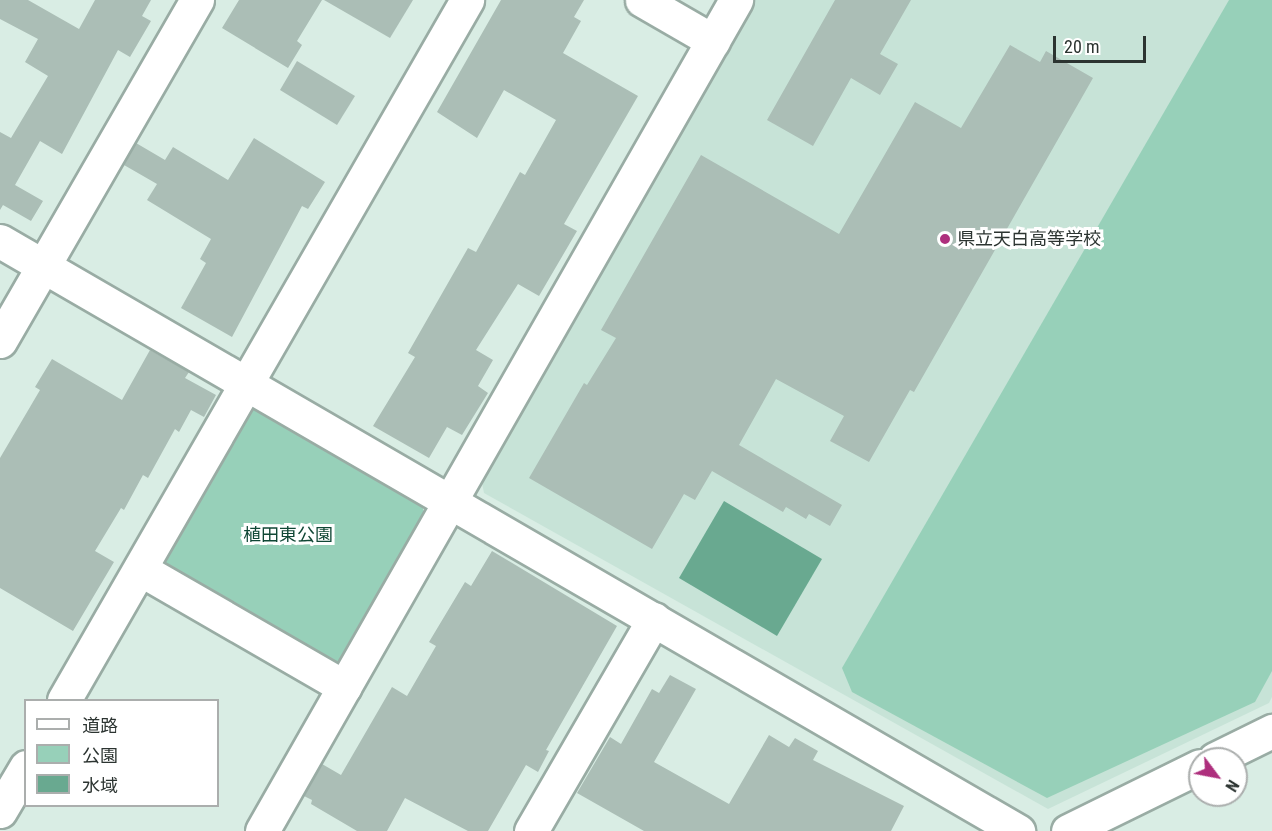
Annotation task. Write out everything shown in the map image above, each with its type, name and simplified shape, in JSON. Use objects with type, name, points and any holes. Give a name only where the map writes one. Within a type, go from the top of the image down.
[{"type":"street","points":[[0,341],[197,0]]},
{"type":"street","points":[[65,699],[467,0]]},
{"type":"street","points":[[642,0],[713,41]]},
{"type":"street","points":[[262,831],[736,0]]},
{"type":"street","points":[[0,241],[451,500],[1018,831]]},
{"type":"street","points":[[140,569],[344,687]]},
{"type":"street","points":[[534,830],[654,619]]},
{"type":"street","points":[[1239,747],[1272,731]]},
{"type":"street","points":[[0,812],[24,770]]},
{"type":"street","points":[[1068,831],[1188,772]]},
{"type":"shaded area","name":"県立天白高等学校","points":[[755,0],[1272,0],[1272,697],[1269,703],[1048,809],[484,493],[481,478]]},
{"type":"green space","points":[[1229,0],[1272,0],[1272,671],[1255,702],[1047,798],[852,692],[842,668]]},
{"type":"green space","name":"植田東公園","points":[[256,405],[421,503],[426,517],[342,662],[326,667],[162,571],[157,554],[242,411]]},
{"type":"water","points":[[724,501],[822,559],[777,636],[679,578]]},
{"type":"building","points":[[0,0],[28,0],[79,29],[95,0],[151,0],[142,16],[151,21],[130,57],[118,50],[62,154],[40,141],[15,185],[43,201],[31,221],[3,205],[0,210],[0,132],[11,138],[48,76],[25,62],[38,39],[0,19]]},
{"type":"building","points":[[239,0],[322,0],[297,41],[302,45],[288,68],[222,28]]},
{"type":"building","points":[[324,0],[413,0],[390,38]]},
{"type":"building","points":[[501,0],[584,0],[574,17],[581,21],[563,53],[638,96],[564,224],[577,231],[539,296],[518,284],[476,350],[493,360],[478,386],[488,393],[462,435],[447,427],[429,458],[373,426],[415,357],[408,353],[468,248],[476,252],[520,172],[525,175],[556,120],[504,90],[477,138],[437,112]]},
{"type":"building","points":[[835,0],[911,0],[880,54],[898,64],[880,95],[851,78],[813,146],[767,120]]},
{"type":"building","points":[[1010,45],[1040,62],[1046,51],[1093,78],[914,392],[910,390],[869,462],[830,441],[844,416],[776,379],[739,445],[842,505],[830,526],[809,514],[806,519],[786,507],[783,512],[712,471],[695,500],[684,494],[652,549],[529,478],[584,383],[587,385],[616,338],[601,330],[701,155],[839,234],[915,102],[961,128]]},
{"type":"building","points":[[297,61],[355,96],[337,125],[280,90]]},
{"type":"building","points":[[254,138],[325,182],[308,209],[302,206],[232,337],[181,308],[206,263],[200,259],[211,239],[147,200],[157,184],[124,165],[136,143],[165,160],[173,147],[228,180]]},
{"type":"building","points":[[150,350],[189,372],[185,378],[216,395],[204,417],[191,410],[179,432],[175,429],[148,478],[143,475],[124,510],[121,508],[95,551],[114,562],[73,631],[0,588],[0,458],[40,390],[35,387],[52,359],[122,400]]},
{"type":"building","points":[[492,551],[617,626],[546,750],[549,751],[538,772],[526,765],[488,831],[468,831],[405,798],[387,831],[357,831],[311,804],[312,800],[304,796],[322,764],[341,775],[392,687],[407,696],[436,646],[429,642],[465,582],[471,586]]},
{"type":"building","points":[[670,675],[696,689],[654,762],[729,804],[769,735],[789,747],[795,738],[818,751],[813,760],[904,806],[891,831],[644,831],[577,793],[610,737],[621,744],[652,689],[659,693]]},
{"type":"place","name":"県立天白高等学校","points":[[945,239]]}]
